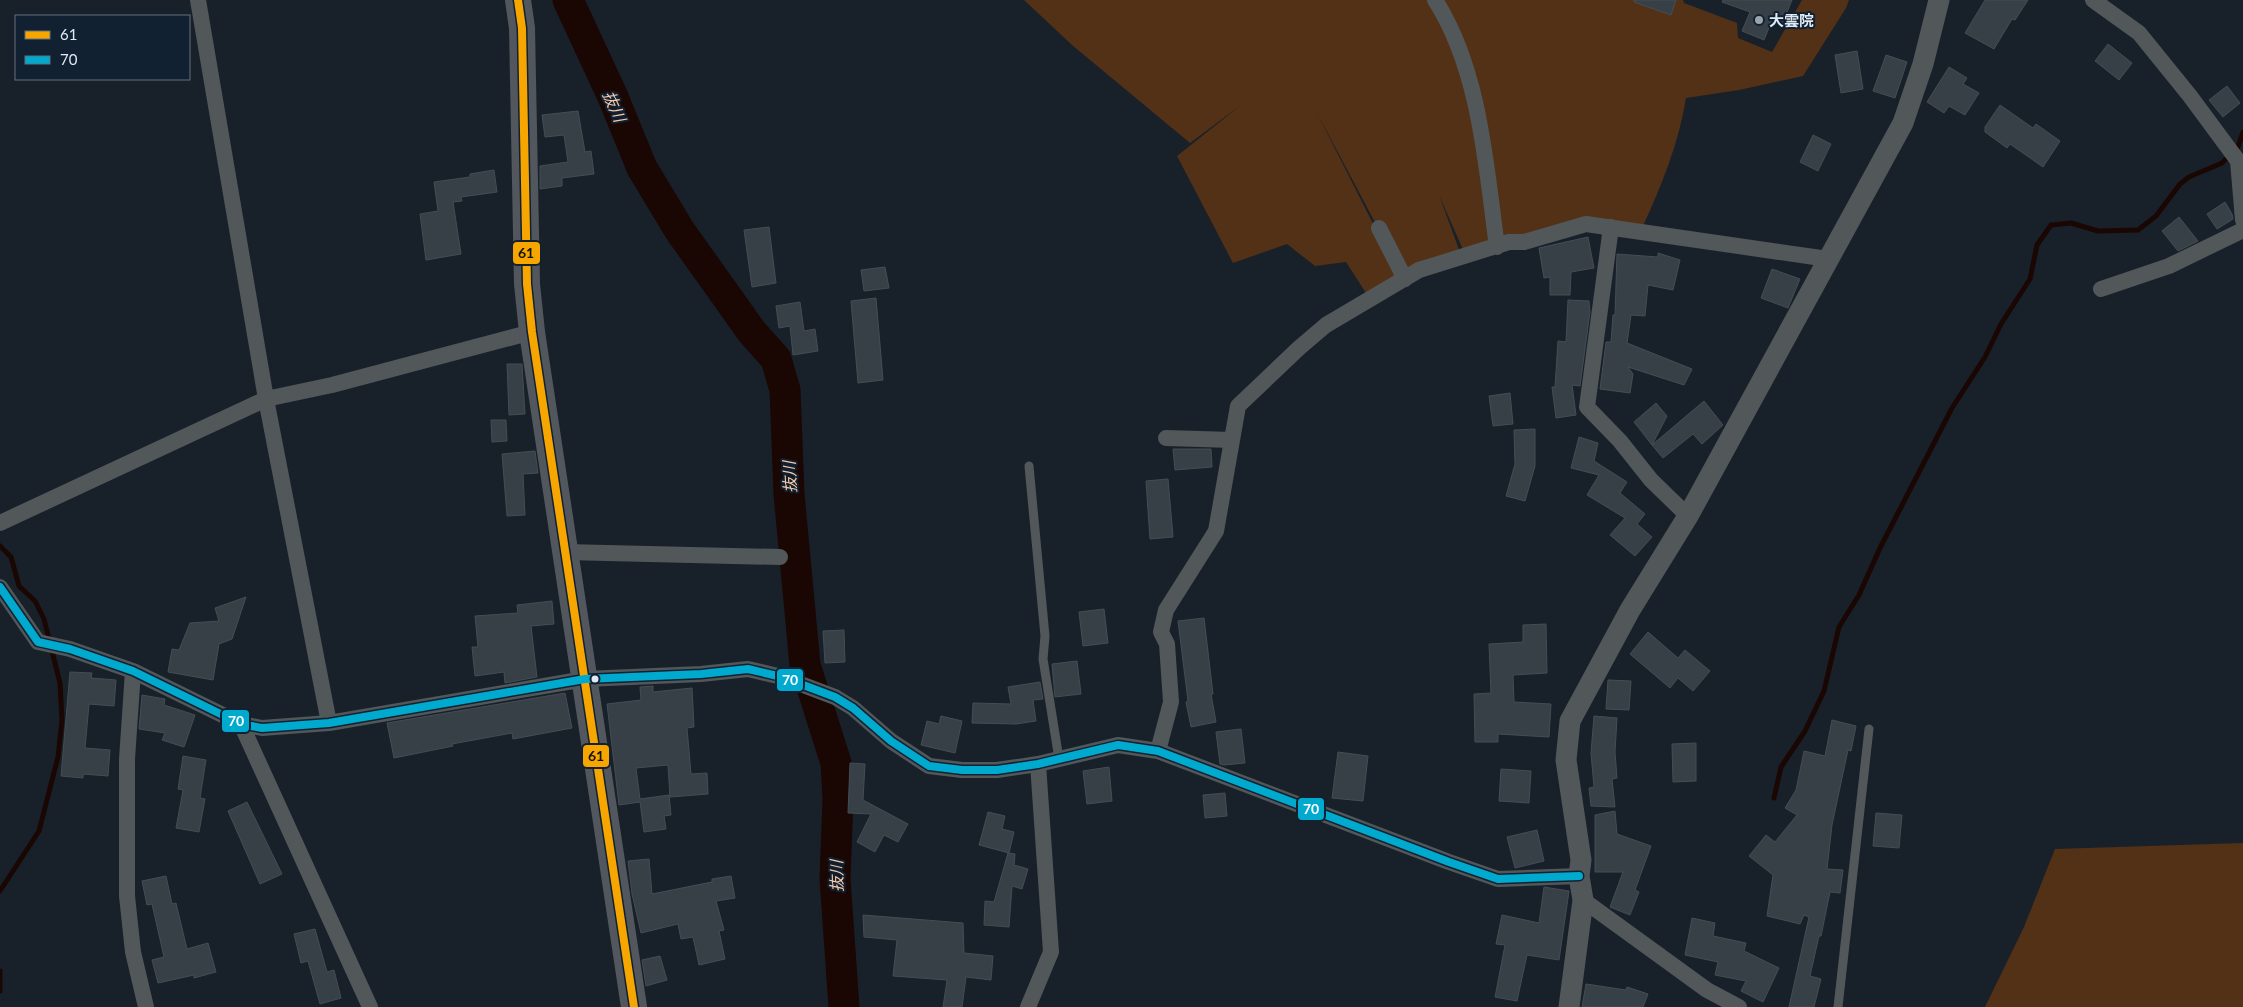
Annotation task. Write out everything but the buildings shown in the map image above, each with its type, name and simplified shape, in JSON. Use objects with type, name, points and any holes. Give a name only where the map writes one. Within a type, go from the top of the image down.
[{"type":"main road","points":[[518,0],[522,28],[527,284],[532,332],[634,1007]]},
{"type":"street","points":[[198,0],[266,399],[329,723]]},
{"type":"street","points":[[1434,0],[1450,24],[1480,116],[1497,247]]},
{"type":"street","points":[[1569,1007],[1583,900],[1580,876],[1581,860],[1566,760],[1570,721],[1630,610],[1688,516],[1903,123],[1923,64],[1939,0]]},
{"type":"street","points":[[2093,0],[2139,33],[2238,161],[2243,220]]},
{"type":"street","points":[[1158,750],[1171,702],[1167,644],[1161,632],[1166,610],[1216,531],[1238,406],[1299,348],[1326,326],[1419,270],[1509,242],[1524,242],[1586,224],[1828,259]]},
{"type":"street","points":[[1611,227],[1587,407],[1620,441],[1651,480],[1688,516]]},
{"type":"street","points":[[1379,228],[1405,279]]},
{"type":"street","points":[[2101,289],[2169,266],[2243,230]]},
{"type":"street","points":[[1,522],[266,399],[332,385],[532,332]]},
{"type":"street","points":[[1166,438],[1232,440]]},
{"type":"street","points":[[565,552],[780,558]]},
{"type":"street","points":[[0,587],[38,642],[70,649],[133,672],[241,724],[262,728],[329,723],[585,679],[701,674],[748,669],[782,677],[835,697],[853,708],[891,741],[929,766],[962,770],[997,770],[1038,764],[1118,745],[1158,750],[1498,879],[1580,876]]},
{"type":"street","points":[[133,672],[127,759],[127,896],[132,952],[146,1007]]},
{"type":"street","points":[[241,724],[370,1007]]},
{"type":"street","points":[[1028,1007],[1052,952],[1038,764]]},
{"type":"street","points":[[1583,900],[1707,990],[1740,1007]]},
{"type":"lane","points":[[1029,466],[1045,636],[1042,659],[1059,759]]},
{"type":"lane","points":[[1838,1007],[1869,729]]},
{"type":"shaded area","points":[[1024,0],[1683,0],[1684,3],[1737,23],[1738,38],[1772,52],[1802,0],[1849,0],[1846,8],[1803,76],[1739,90],[1686,98],[1679,132],[1656,197],[1642,228],[1579,223],[1464,252],[1439,195],[1461,255],[1405,279],[1316,111],[1401,279],[1368,296],[1346,262],[1315,266],[1287,244],[1233,263],[1177,156],[1241,105],[1190,143],[1072,45]]},
{"type":"shaded area","points":[[2243,843],[2243,1007],[1985,1007],[2024,927],[2055,849]]},
{"type":"waterway","name":"抜川","points":[[568,0],[613,97],[642,168],[680,231],[752,332],[776,359],[785,390],[789,494],[805,665],[836,763],[838,799],[835,879],[844,1007]]},
{"type":"waterway","points":[[1774,798],[1781,767],[1805,731],[1824,691],[1839,627],[1859,595],[1880,548],[1952,408],[1985,357],[2001,324],[2030,279],[2037,245],[2051,225],[2071,223],[2098,231],[2138,230],[2156,216],[2180,184],[2189,177],[2222,163],[2238,147],[2243,132]]},
{"type":"waterway","points":[[0,546],[11,557],[19,586],[35,601],[44,619],[60,683],[62,720],[58,757],[39,831],[0,891]]},
{"type":"waterway","points":[[0,971],[0,991]]},
{"type":"transit line","name":"61","points":[[518,0],[522,28],[527,284],[532,332],[634,1007]]},
{"type":"transit line","name":"70","points":[[0,587],[38,642],[70,649],[133,671],[241,724],[262,728],[329,723],[585,679],[701,674],[748,669],[782,677],[835,697],[853,708],[891,741],[929,766],[962,770],[997,770],[1038,764],[1118,745],[1158,751],[1498,879],[1579,876]]},
{"type":"place","name":"大雲院","points":[[1759,20]]}]
